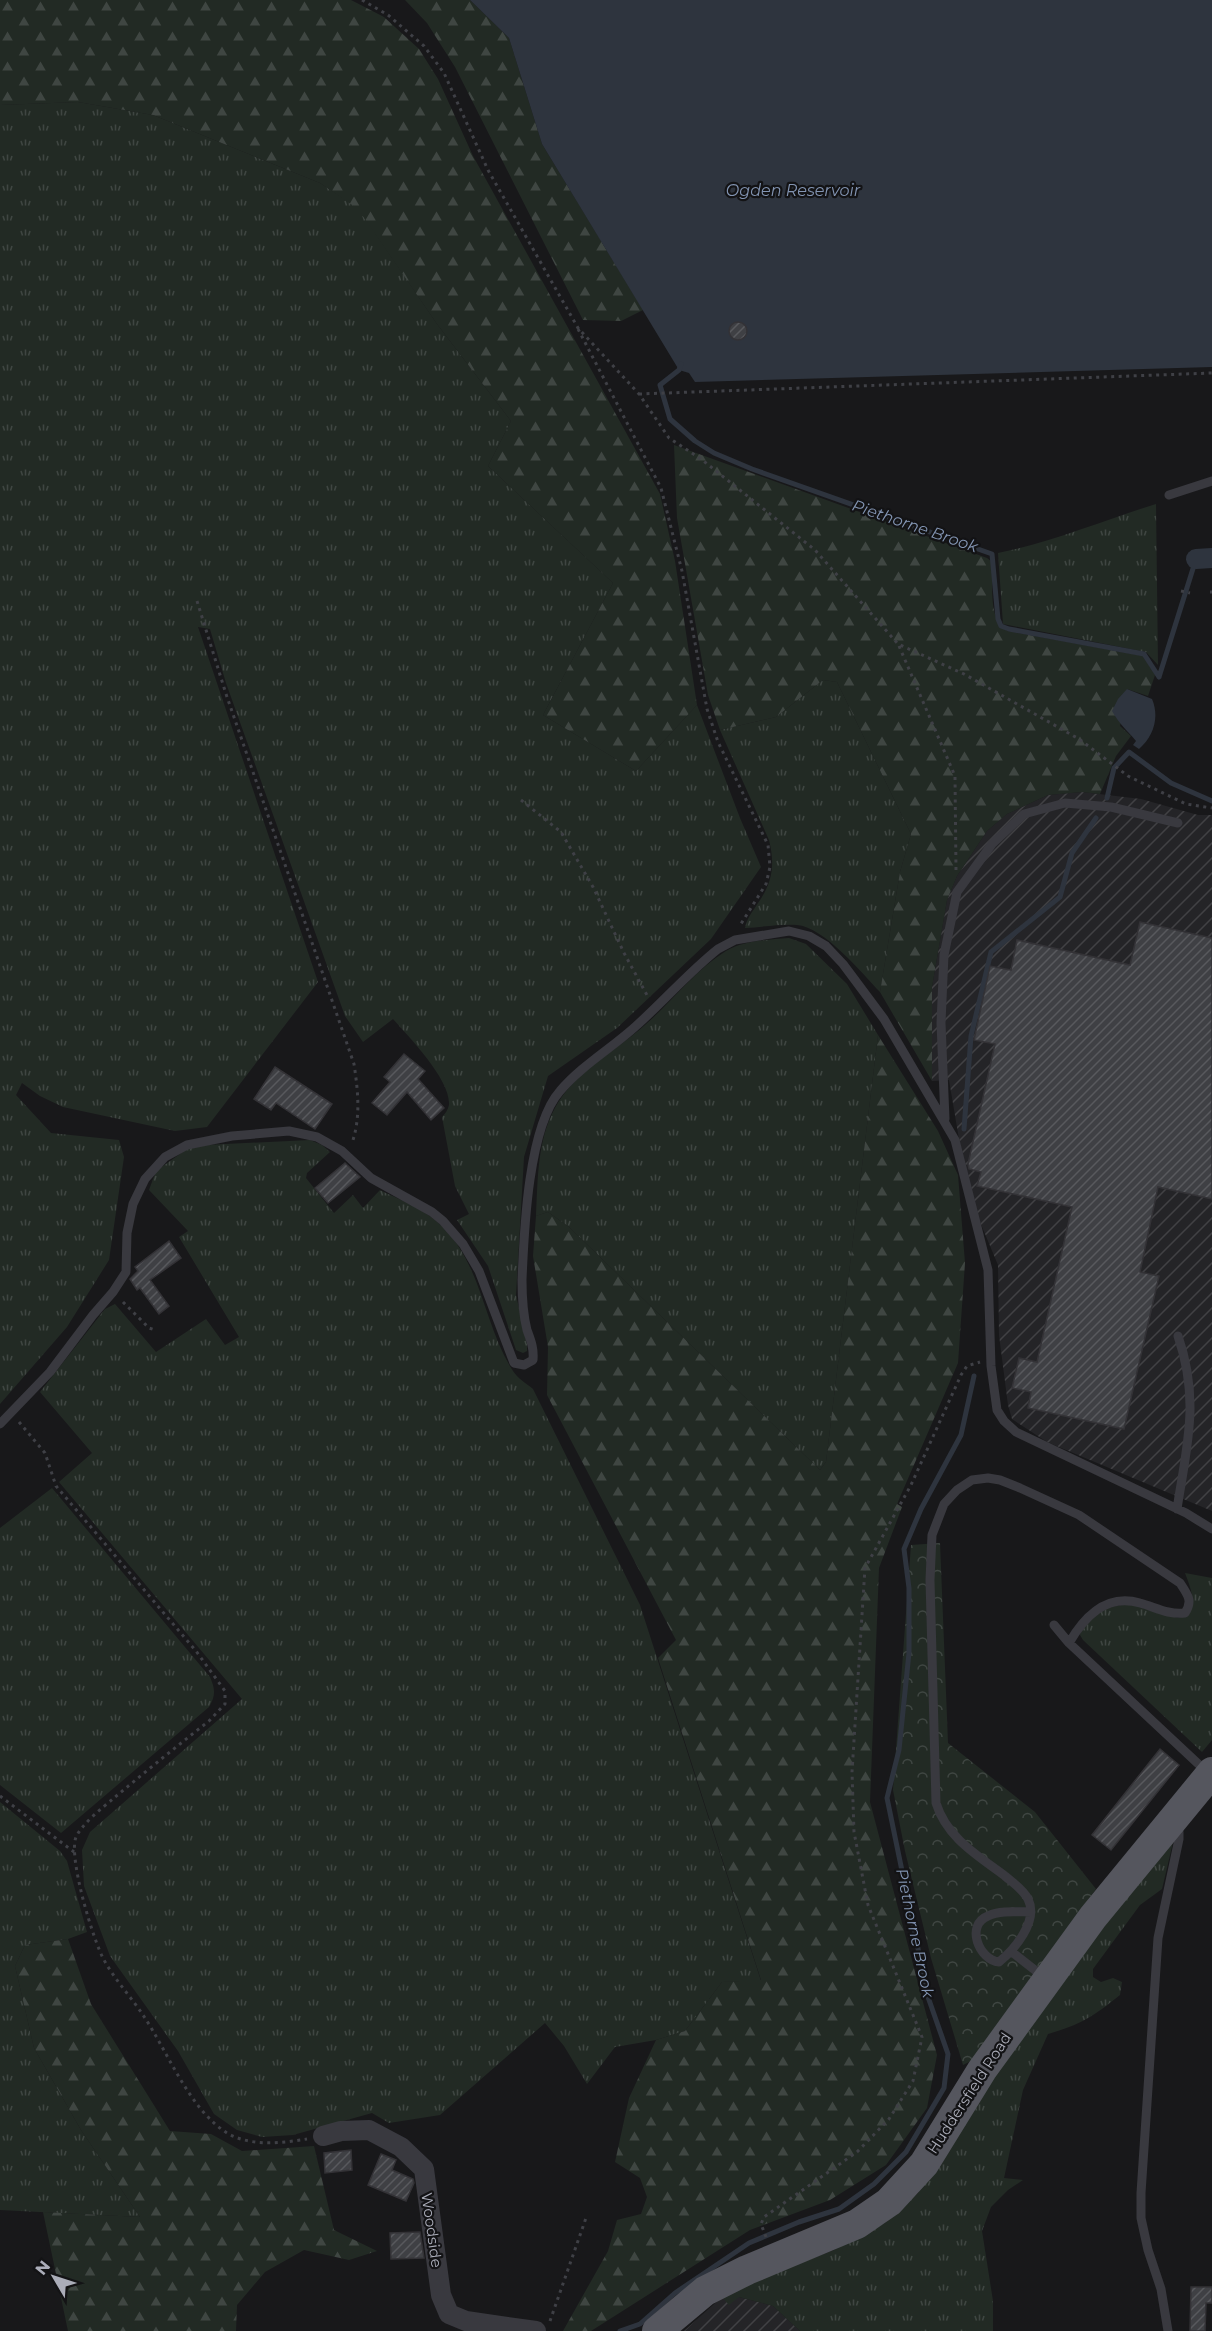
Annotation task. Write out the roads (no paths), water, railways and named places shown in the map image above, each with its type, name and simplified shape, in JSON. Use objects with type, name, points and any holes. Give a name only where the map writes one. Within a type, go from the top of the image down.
[{"type":"main road","name":"Huddersfield Road","points":[[657,2331],[705,2291],[747,2270],[857,2224],[889,2202],[924,2164],[982,2070],[1093,1917],[1211,1773]]},
{"type":"street","name":"Woodside","points":[[323,2136],[341,2131],[369,2130],[401,2147],[424,2169],[441,2295],[449,2314],[466,2321],[543,2326]]},
{"type":"lane","points":[[1169,495],[1212,481]]},
{"type":"lane","points":[[945,1122],[941,1023],[944,955],[957,892],[992,844],[1024,814],[1065,803],[1111,807],[1178,823]]},
{"type":"lane","points":[[0,1424],[50,1372],[126,1272],[127,1233],[133,1204],[145,1179],[165,1157],[187,1145],[221,1138],[289,1131],[317,1137],[348,1156],[371,1178],[432,1212],[463,1244],[479,1271],[514,1363],[524,1365],[533,1360],[534,1348],[524,1316],[522,1282],[531,1173],[538,1137],[548,1110],[559,1092],[657,1008],[706,958],[735,940],[789,931],[809,936],[826,946],[843,964],[884,1019],[956,1140],[988,1270],[991,1358],[997,1410],[1004,1420],[1016,1432],[1176,1509],[1212,1529]]},
{"type":"lane","points":[[1176,1509],[1191,1425],[1192,1396],[1178,1336]]},
{"type":"lane","points":[[1031,1912],[987,1916],[979,1923],[976,1933],[978,1944],[985,1957],[999,1962],[1012,1952],[1031,1912],[1029,1900],[1023,1891],[951,1833],[941,1820],[936,1803],[930,1580],[932,1535],[944,1504],[957,1490],[972,1480],[988,1478],[1000,1480],[1079,1515],[1180,1583],[1190,1597],[1190,1606],[1185,1613],[1173,1614],[1137,1602],[1119,1601],[1106,1604],[1092,1612],[1077,1629],[1069,1644]]},
{"type":"lane","points":[[1054,1625],[1069,1644],[1211,1773]]},
{"type":"lane","points":[[1168,2331],[1161,2289],[1148,2250],[1141,2218],[1141,2193],[1158,1938],[1179,1832],[1171,1820]]},
{"type":"lane","points":[[1012,1952],[1047,1979]]},
{"type":"water","name":"Ogden Reservoir","points":[[470,0],[1212,0],[1212,367],[695,382],[689,373],[679,370],[542,144],[509,38]]},
{"type":"water","points":[[1127,689],[1152,699],[1154,706],[1154,727],[1148,739],[1139,749],[1133,745],[1136,741],[1112,711],[1118,699]]},
{"type":"waterway","name":"Piethorne Brook","points":[[681,364],[679,370],[660,385],[670,419],[695,441],[714,453],[752,469],[992,554],[998,619],[1001,626],[1144,654],[1159,677]]},
{"type":"waterway","points":[[1196,559],[1212,558]]},
{"type":"waterway","points":[[1159,677],[1196,559]]},
{"type":"waterway","points":[[1107,798],[1114,768],[1129,752],[1171,783],[1212,801]]},
{"type":"waterway","name":"Piethorne Brook","points":[[964,1129],[971,1036],[991,952],[1060,897],[1072,853],[1096,818]]},
{"type":"waterway","name":"Piethorne Brook","points":[[620,2331],[640,2324],[675,2293],[749,2243],[799,2222],[839,2209],[874,2184],[906,2152],[944,2088],[948,2054],[928,1997],[887,1798],[899,1750],[909,1653],[909,1588],[904,1549],[921,1509],[961,1435],[974,1376]]}]
